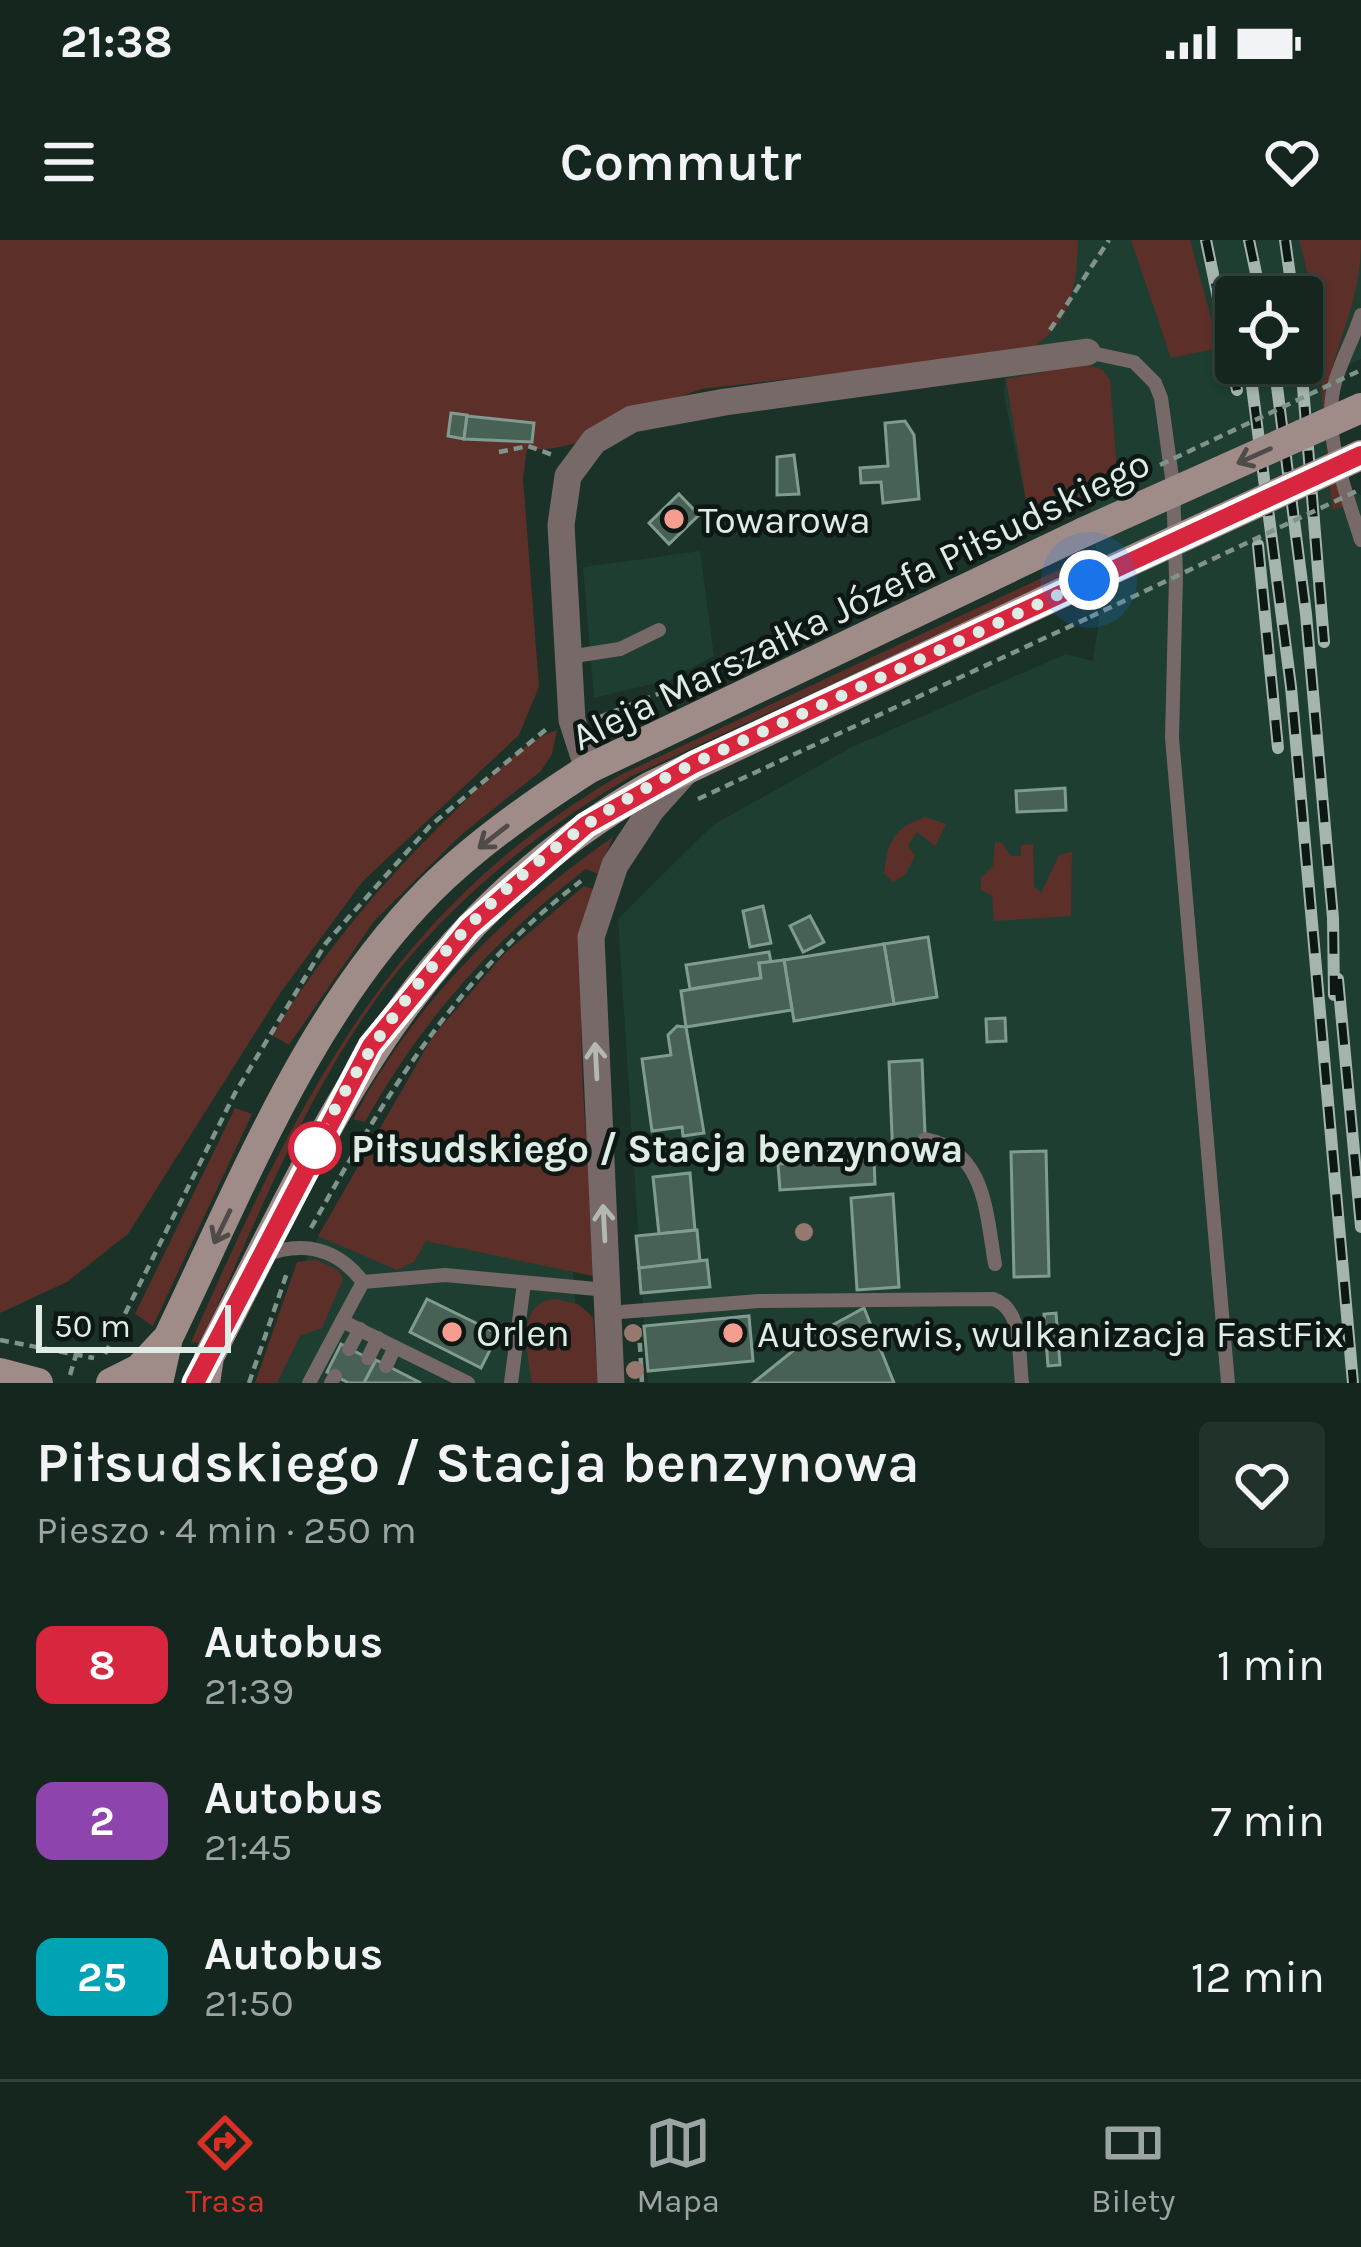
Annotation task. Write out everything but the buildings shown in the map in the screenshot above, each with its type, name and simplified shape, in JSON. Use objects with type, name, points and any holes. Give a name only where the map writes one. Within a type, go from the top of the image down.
[{"type":"street","points":[[588,770],[572,720],[561,525],[565,485],[583,452],[614,426],[725,402],[1087,352]]},
{"type":"street","name":"Aleja Marszałka Józefa Piłsudskiego","points":[[158,1383],[168,1338],[305,1062],[380,950],[443,879],[588,770],[679,722],[1361,408]]},
{"type":"street","name":"Aleja Marszałka Józefa Piłsudskiego","points":[[203,1374],[361,1064],[432,968],[510,888],[586,825],[694,764],[1361,455]]},
{"type":"street","points":[[611,1383],[591,937],[606,885],[625,847],[694,764]]},
{"type":"street","name":"Aleja Marszałka Józefa Piłsudskiego","points":[[111,1383],[139,1369],[168,1338]]},
{"type":"street","points":[[0,1373],[38,1383]]},
{"type":"lane","points":[[1361,315],[1335,382],[1331,408],[1343,485],[1361,540]]},
{"type":"lane","points":[[1087,352],[1122,356],[1155,383],[1170,463],[1176,576],[1172,738],[1228,1383]]},
{"type":"lane","points":[[568,657],[620,649],[658,630]]},
{"type":"lane","points":[[925,1139],[945,1143],[971,1166],[982,1192],[995,1264]]},
{"type":"lane","points":[[260,1257],[299,1247],[348,1262],[363,1282]]},
{"type":"lane","points":[[363,1282],[445,1275],[524,1283],[607,1302],[993,1299],[1006,1304],[1014,1317],[1022,1383]]},
{"type":"lane","points":[[309,1383],[363,1282]]},
{"type":"lane","points":[[511,1383],[524,1283]]},
{"type":"lane","points":[[342,1321],[468,1383]]},
{"type":"lane","points":[[350,1349],[360,1329]]},
{"type":"lane","points":[[368,1358],[378,1338]]},
{"type":"lane","points":[[386,1366],[395,1347]]},
{"type":"path","points":[[1022,362],[1076,296],[1109,240]]},
{"type":"path","points":[[1144,472],[1361,370]]},
{"type":"path","points":[[500,452],[528,446],[548,452]]},
{"type":"path","points":[[703,796],[1361,489]]},
{"type":"path","points":[[594,713],[609,717],[769,650]]},
{"type":"path","points":[[249,1383],[299,1247],[433,1026],[517,933],[585,878]]},
{"type":"path","points":[[0,1340],[98,1358],[107,1351],[163,1245]]},
{"type":"path","points":[[638,1316],[642,1383]]},
{"type":"path","points":[[70,1375],[76,1355]]},
{"type":"shaded area","points":[[0,240],[1078,240],[1069,303],[1054,329],[1028,351],[702,389],[594,437],[550,449],[527,449],[523,478],[539,687],[519,735],[363,881],[281,992],[128,1234],[67,1282],[0,1313]]},
{"type":"shaded area","points":[[1014,240],[1361,240],[1361,359],[1341,368],[1337,412],[1344,485],[1361,495],[1361,1383],[648,1383],[618,919],[713,825],[854,746],[1066,654],[1093,661],[1102,599],[1091,508],[1083,494],[1026,501],[1004,395]]},
{"type":"shaded area","points":[[1131,240],[1190,240],[1215,349],[1171,358]]},
{"type":"shaded area","points":[[1299,240],[1361,240],[1355,294],[1327,393],[1330,442],[1345,507],[1332,509],[1321,384],[1323,276],[1308,276]]},
{"type":"shaded area","points":[[1086,364],[1103,370],[1110,380],[1118,483],[1041,513],[1026,501],[1006,379]]},
{"type":"shaded area","points":[[700,551],[714,656],[669,680],[594,698],[583,567]]},
{"type":"shaded area","points":[[1065,567],[1067,575],[632,776],[553,827],[478,887],[412,955],[355,1030],[291,1144],[200,1343],[191,1342],[312,1093],[358,1019],[410,950],[470,887],[540,828],[622,774]]},
{"type":"shaded area","points":[[557,730],[552,754],[541,771],[461,835],[374,921],[289,1045],[272,1035],[318,967],[395,872],[508,761],[536,739]]},
{"type":"shaded area","points":[[925,817],[946,824],[935,846],[917,832],[908,846],[915,856],[905,875],[893,882],[884,873],[890,844],[899,831]]},
{"type":"shaded area","points":[[613,837],[598,874],[586,869],[490,953],[435,1016],[365,1122],[353,1119],[405,1036],[466,962],[536,896]]},
{"type":"shaded area","points":[[995,842],[1002,843],[1011,856],[1021,856],[1021,845],[1033,844],[1034,886],[1041,893],[1059,855],[1072,852],[1071,916],[994,921],[992,896],[981,890],[981,878],[993,866]]},
{"type":"shaded area","points":[[584,886],[593,889],[581,1032],[597,1271],[593,1276],[426,1241],[414,1262],[397,1270],[318,1236],[433,1036],[505,953]]},
{"type":"shaded area","points":[[235,1108],[252,1114],[153,1326],[135,1314]]},
{"type":"shaded area","points":[[337,1203],[573,1271],[582,1383],[267,1383],[303,1265]]},
{"type":"shaded area","points":[[317,1260],[338,1270],[343,1279],[322,1328],[300,1336],[277,1383],[255,1383],[297,1262]]},
{"type":"shaded area","points":[[555,1299],[578,1304],[593,1317],[598,1383],[532,1383],[529,1320],[542,1303]]},
{"type":"railway","points":[[1206,240],[1237,390]]},
{"type":"railway","points":[[1249,240],[1257,276]]},
{"type":"railway","points":[[1285,240],[1290,276]]},
{"type":"railway","points":[[1252,384],[1291,687],[1353,1383]]},
{"type":"railway","points":[[1277,384],[1306,614],[1333,918],[1334,995]]},
{"type":"railway","points":[[1303,384],[1324,642]]},
{"type":"railway","points":[[1258,545],[1278,748]]},
{"type":"railway","points":[[1338,979],[1361,1227]]},
{"type":"bus line","name":"8","points":[[195,1383],[371,1046],[469,927],[586,825],[694,764],[1361,455]]},
{"type":"place","name":"Towarowa","points":[[674,519]]},
{"type":"place","name":"Piłsudskiego / Stacja benzynowa","points":[[315,1148]]},
{"type":"place","name":"Orlen","points":[[452,1332]]},
{"type":"place","name":"Autoserwis, wulkanizacja FastFix","points":[[733,1333]]},
{"type":"route","points":[[315,1148],[371,1046],[420,982],[510,888],[586,825],[694,764],[1089,580]]}]
